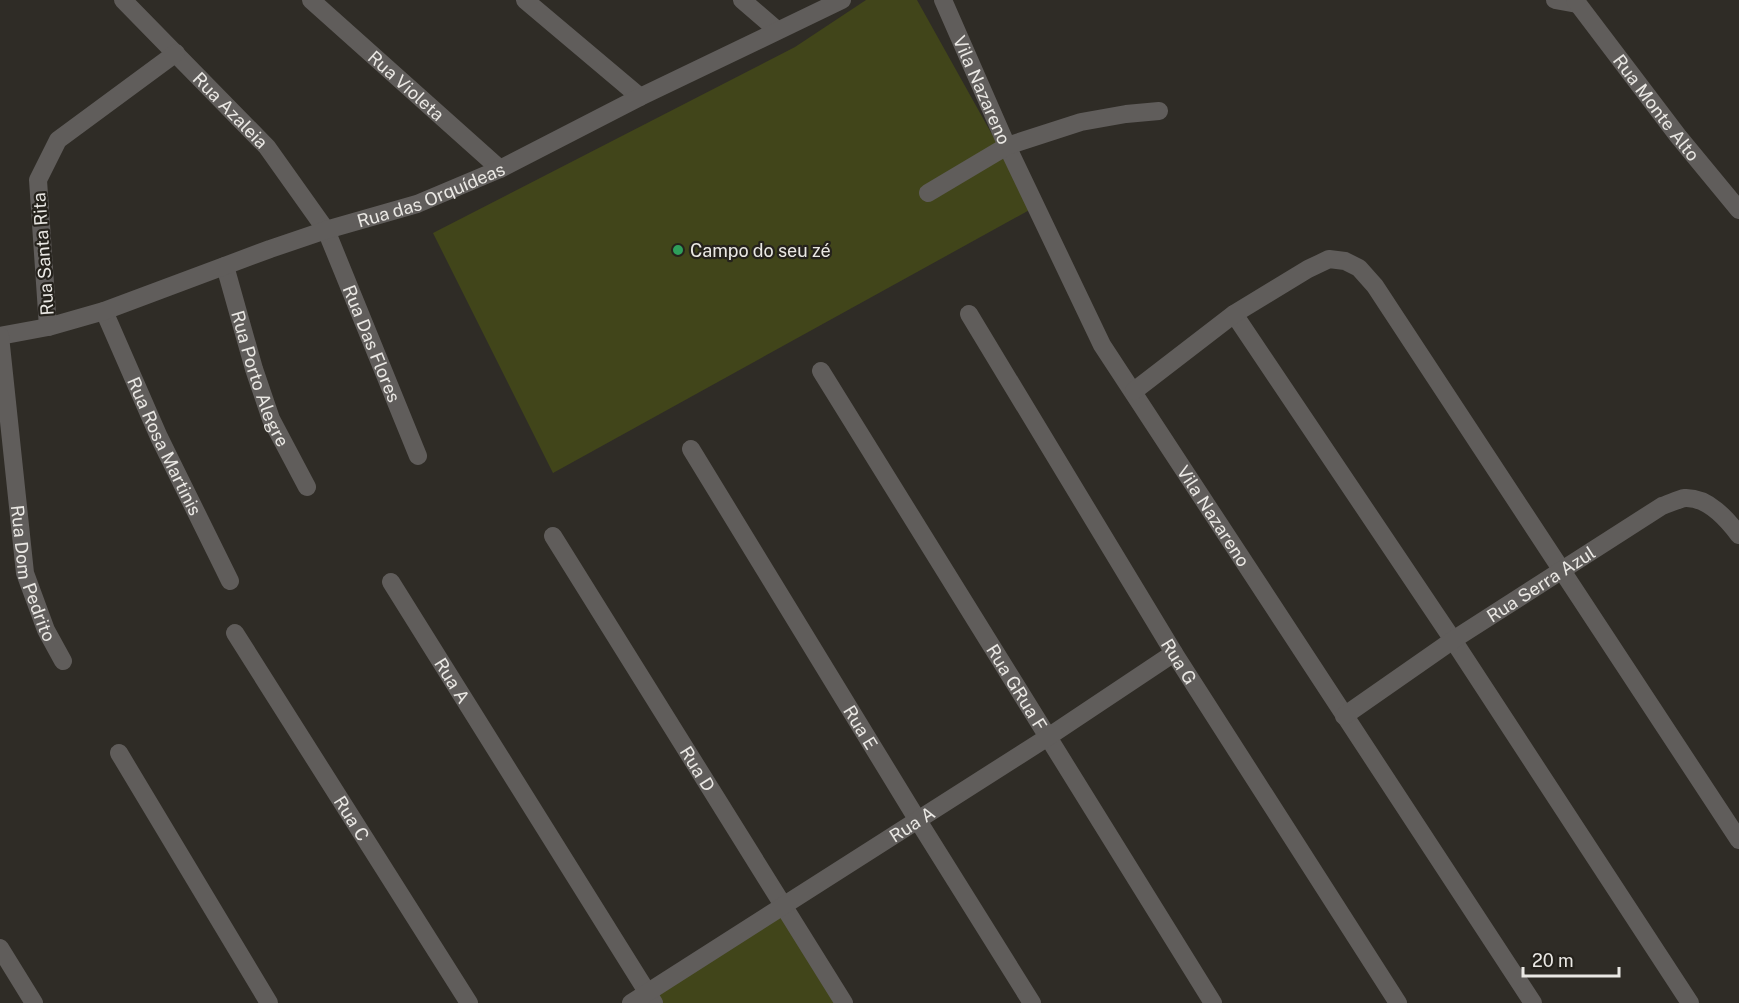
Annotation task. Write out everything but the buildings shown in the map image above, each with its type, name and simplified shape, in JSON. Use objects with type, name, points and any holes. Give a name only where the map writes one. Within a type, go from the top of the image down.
[{"type":"street","name":"Rua Azaleia","points":[[123,0],[267,147],[326,230]]},
{"type":"street","name":"Rua Violeta","points":[[311,0],[500,169]]},
{"type":"street","points":[[525,0],[639,97]]},
{"type":"street","points":[[742,0],[777,30]]},
{"type":"street","name":"Rua das Orquídeas","points":[[0,336],[48,327],[104,311],[326,230],[417,204],[500,169],[639,97],[842,0]]},
{"type":"street","name":"Vila Nazareno","points":[[943,0],[1007,146],[1102,345],[1533,1003]]},
{"type":"street","points":[[1555,0],[1576,2]]},
{"type":"street","name":"Rua Monte Alto","points":[[1576,2],[1678,136],[1739,210]]},
{"type":"street","name":"Rua Santa Rita","points":[[48,327],[38,180],[58,140],[176,53]]},
{"type":"street","points":[[928,192],[1007,146],[1082,122],[1159,111]]},
{"type":"street","name":"Rua Das Flores","points":[[326,230],[418,456]]},
{"type":"street","points":[[1134,391],[1234,314],[1308,269],[1329,259],[1345,261],[1359,268],[1375,286],[1739,840]]},
{"type":"street","name":"Rua Porto Alegre","points":[[225,266],[254,369],[271,419],[307,487]]},
{"type":"street","name":"Rua Rosa Martinis","points":[[104,311],[159,436],[230,581]]},
{"type":"street","name":"Rua G","points":[[969,314],[1174,653],[1398,1003]]},
{"type":"street","points":[[1234,314],[1453,640],[1690,1003]]},
{"type":"street","name":"Rua Dom Pedrito","points":[[0,336],[25,573],[46,630],[63,661]]},
{"type":"street","name":"Rua GRua F","points":[[821,371],[1212,1003]]},
{"type":"street","name":"Rua E","points":[[692,449],[1032,1003]]},
{"type":"street","name":"Rua Serra Azul","points":[[1344,716],[1453,640],[1662,506],[1685,498],[1706,502],[1732,525],[1739,535]]},
{"type":"street","name":"Rua D","points":[[554,536],[844,1003]]},
{"type":"street","name":"Rua A","points":[[391,582],[651,998]]},
{"type":"street","name":"Rua C","points":[[234,633],[469,1003]]},
{"type":"street","name":"Rua A","points":[[631,1003],[651,998],[782,906],[1174,653]]},
{"type":"street","points":[[119,753],[269,1003]]},
{"type":"street","points":[[0,948],[34,1003]]},
{"type":"green space","name":"Campo do seu zé","points":[[866,0],[917,0],[1033,208],[553,473],[433,233],[795,47]]},
{"type":"green space","points":[[782,905],[844,1003],[654,1003],[648,992]]},
{"type":"place","name":"Campo do seu zé","points":[[678,250]]}]
